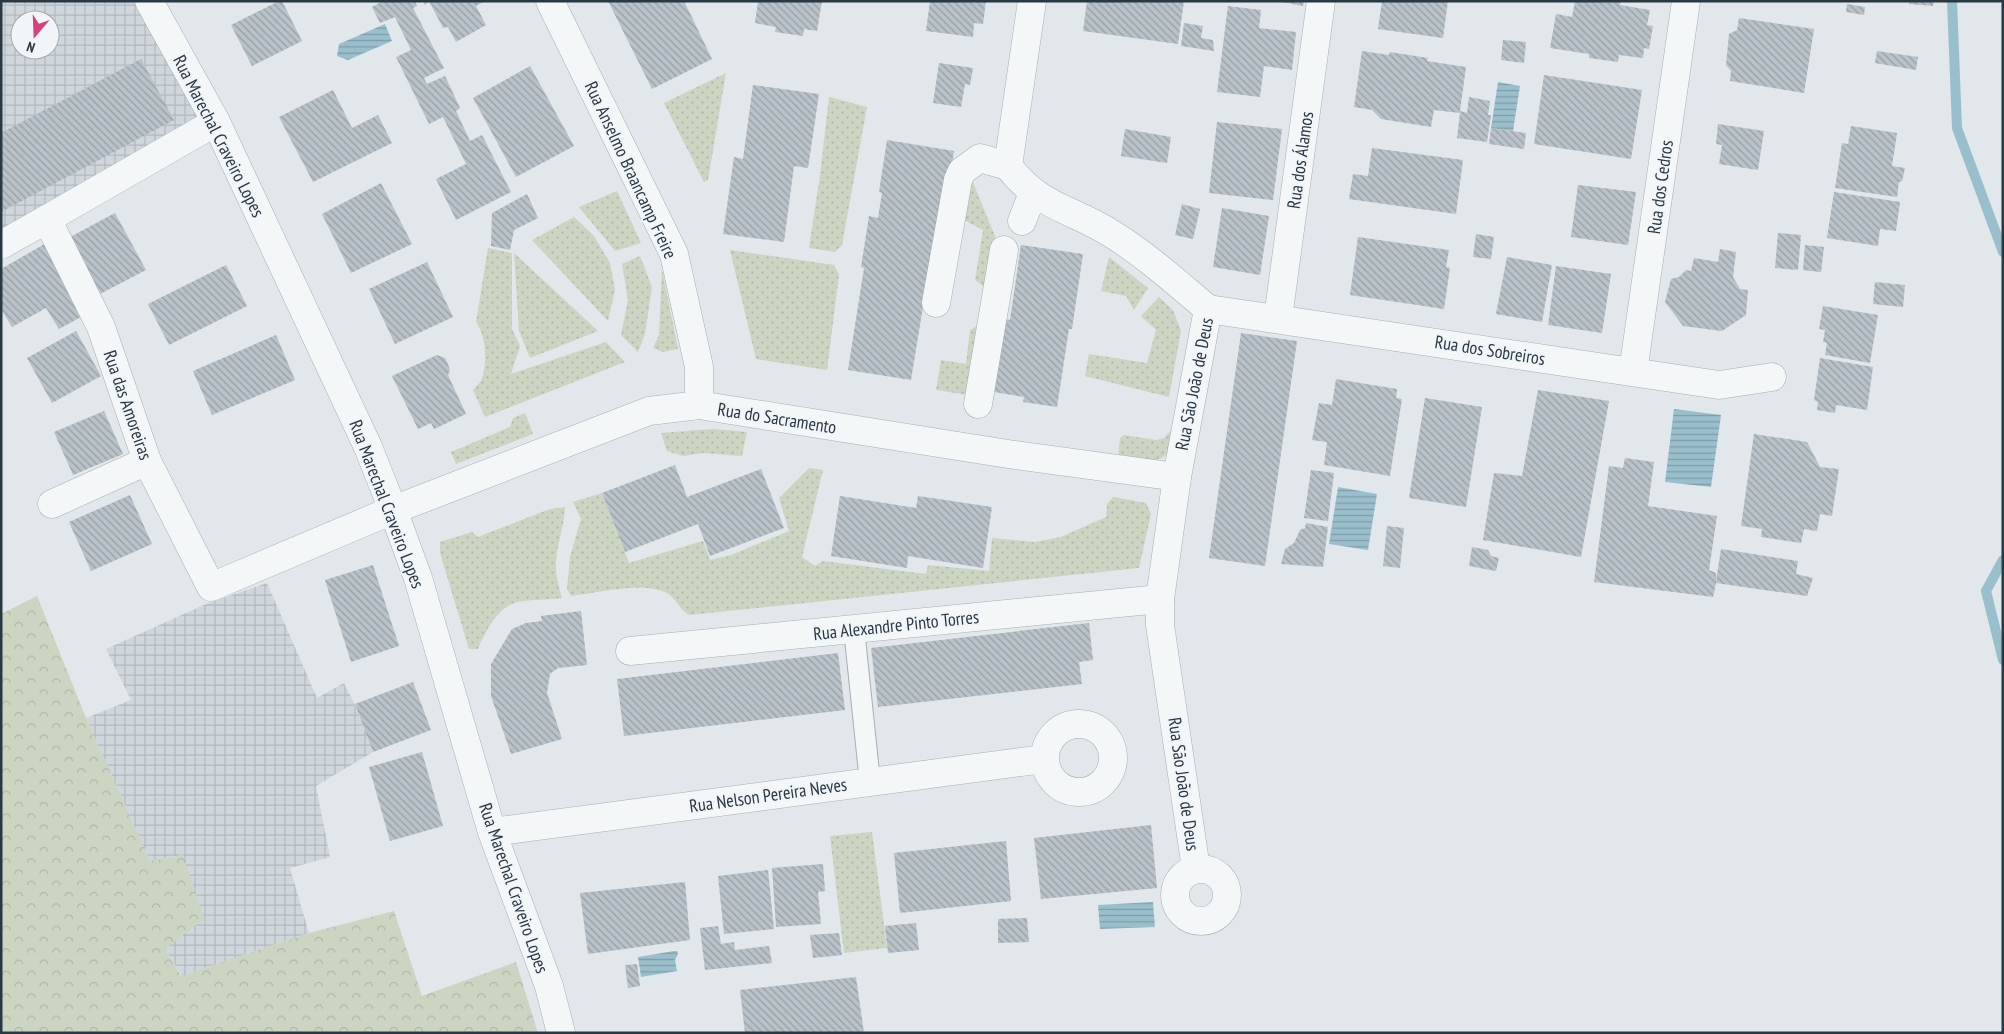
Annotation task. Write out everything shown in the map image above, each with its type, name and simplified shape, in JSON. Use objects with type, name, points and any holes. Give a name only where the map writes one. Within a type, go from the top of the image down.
[{"type":"street","name":"Rua Marechal Craveiro Lopes","points":[[149,1],[216,122],[368,447],[418,578],[492,832],[548,986],[561,1033]]},
{"type":"street","name":"Rua Anselmo Braancamp Freire","points":[[550,1],[674,254],[700,367],[699,405]]},
{"type":"street","points":[[936,303],[958,180],[962,171],[980,158],[1008,166],[1032,1]]},
{"type":"street","name":"Rua dos Álamos","points":[[1278,318],[1322,1]]},
{"type":"street","name":"Rua dos Cedros","points":[[1633,372],[1686,1]]},
{"type":"street","points":[[1,245],[216,122]]},
{"type":"street","name":"Rua São João de Deus","points":[[1008,166],[1020,182],[1033,193],[1111,234],[1170,277],[1208,309],[1177,477],[1160,598],[1160,625],[1196,870]]},
{"type":"street","points":[[1022,221],[1033,193]]},
{"type":"street","name":"Rua das Amoreiras","points":[[47,219],[101,327],[147,461],[212,586],[393,510]]},
{"type":"street","points":[[978,404],[1004,250]]},
{"type":"street","name":"Rua dos Sobreiros","points":[[1208,309],[1719,385],[1772,377]]},
{"type":"street","name":"Rua do Sacramento","points":[[393,510],[649,411],[699,405],[981,450],[1177,477]]},
{"type":"street","points":[[52,504],[147,461]]},
{"type":"street","name":"Rua Alexandre Pinto Torres","points":[[630,651],[1160,598]]},
{"type":"street","name":"Rua Nelson Pereira Neves","points":[[492,832],[1044,759]]},
{"type":"lane","points":[[854,629],[870,782]]},
{"type":"shaded area","points":[[1,1],[149,1],[216,122],[1,245]]},
{"type":"shaded area","points":[[267,583],[317,698],[344,683],[355,705],[373,752],[316,786],[330,857],[290,868],[309,933],[182,976],[165,949],[183,855],[150,861],[86,718],[131,700],[106,649],[206,604]]},
{"type":"green space","points":[[726,73],[708,180],[704,182],[664,103]]},
{"type":"green space","points":[[829,97],[867,107],[842,245],[835,252],[809,248]]},
{"type":"green space","points":[[972,180],[997,241],[975,396],[936,390],[941,360],[966,364],[970,330],[979,325],[983,286],[975,280],[983,230],[964,220]]},
{"type":"green space","points":[[617,191],[641,243],[615,251],[579,207]]},
{"type":"green space","points":[[574,217],[594,236],[610,263],[615,290],[608,321],[532,240]]},
{"type":"green space","points":[[488,248],[512,253],[512,329],[520,346],[511,374],[606,342],[625,362],[485,417],[473,390],[481,381],[485,367],[484,342],[476,322]]},
{"type":"green space","points":[[730,250],[834,265],[839,275],[827,370],[756,359]]},
{"type":"green space","points":[[514,253],[598,331],[530,358],[519,331]]},
{"type":"green space","points":[[640,256],[652,287],[645,334],[638,352],[621,335],[628,300],[622,264]]},
{"type":"green space","points":[[1109,257],[1148,288],[1134,310],[1126,296],[1101,291]]},
{"type":"green space","points":[[662,269],[678,349],[663,352],[653,348],[659,335]]},
{"type":"green space","points":[[1159,297],[1173,310],[1181,331],[1169,397],[1085,376],[1089,354],[1147,363],[1156,330],[1141,316]]},
{"type":"green space","points":[[525,413],[533,434],[456,464],[451,452],[510,427],[513,418]]},
{"type":"green space","points":[[1177,424],[1171,446],[1164,457],[1152,461],[1118,458],[1120,438],[1124,435],[1156,440],[1164,438]]},
{"type":"green space","points":[[713,429],[747,432],[742,456],[703,453],[683,456],[667,451],[661,433]]},
{"type":"green space","points":[[809,468],[823,470],[802,557],[815,566],[823,561],[926,574],[928,565],[989,571],[992,538],[1035,542],[1061,537],[1106,517],[1107,504],[1113,497],[1146,503],[1151,514],[1139,568],[689,615],[670,595],[658,590],[634,588],[571,596],[567,589],[570,557],[581,519],[573,502],[602,493],[629,563],[703,541],[710,560],[731,555],[789,531],[779,498]]},
{"type":"green space","points":[[565,507],[556,567],[562,598],[525,601],[508,606],[492,623],[478,649],[469,649],[440,553],[440,542],[472,532],[478,537],[550,509]]},
{"type":"green space","points":[[37,596],[86,718],[150,861],[183,855],[204,919],[165,949],[181,976],[309,933],[394,911],[422,996],[516,962],[538,1033],[1,1033],[1,614]]},
{"type":"green space","points":[[872,832],[887,948],[844,953],[830,836]]},
{"type":"water","points":[[385,24],[392,41],[348,60],[337,56],[339,44]]},
{"type":"water","points":[[1498,82],[1520,86],[1513,131],[1491,128]]},
{"type":"water","points":[[1674,409],[1721,415],[1711,487],[1665,482]]},
{"type":"water","points":[[1338,487],[1377,494],[1368,550],[1329,544]]},
{"type":"water","points":[[1153,902],[1155,927],[1100,929],[1098,905]]},
{"type":"water","points":[[677,951],[678,954],[675,960],[677,971],[641,977],[638,957]]},
{"type":"building","points":[[282,1],[302,41],[252,66],[231,25]]},
{"type":"building","points":[[383,1],[415,1],[417,6],[413,8],[444,68],[424,78],[427,84],[445,76],[460,108],[456,111],[470,141],[482,135],[511,192],[456,220],[436,179],[466,164],[443,117],[429,124],[396,57],[411,50],[395,17],[380,23],[372,7]]},
{"type":"building","points":[[429,1],[485,1],[476,6],[486,25],[456,42],[448,27],[443,28]]},
{"type":"building","points":[[608,1],[684,1],[712,59],[652,89]]},
{"type":"building","points":[[758,1],[822,1],[817,31],[804,29],[803,36],[775,32],[776,27],[755,23]]},
{"type":"building","points":[[930,1],[986,1],[983,24],[974,23],[973,37],[926,31]]},
{"type":"building","points":[[1087,1],[1184,1],[1178,44],[1083,31]]},
{"type":"building","points":[[1277,1],[1304,1],[1303,6]]},
{"type":"building","points":[[1382,1],[1448,1],[1443,38],[1378,29]]},
{"type":"building","points":[[1575,1],[1621,1],[1620,5],[1650,10],[1647,25],[1653,26],[1649,49],[1644,48],[1643,58],[1619,55],[1618,62],[1589,58],[1589,54],[1550,48],[1556,14],[1572,17]]},
{"type":"building","points":[[1909,1],[1934,1],[1933,6],[1909,4]]},
{"type":"building","points":[[1847,4],[1865,7],[1864,15],[1846,12]]},
{"type":"building","points":[[1228,6],[1261,10],[1259,28],[1296,32],[1292,70],[1264,66],[1260,97],[1217,92]]},
{"type":"building","points":[[1739,18],[1814,29],[1804,93],[1730,81],[1731,71],[1726,65],[1729,34],[1737,30]]},
{"type":"building","points":[[1184,23],[1203,26],[1201,38],[1213,40],[1214,51],[1181,46]]},
{"type":"building","points":[[1503,40],[1526,42],[1524,63],[1501,60]]},
{"type":"building","points":[[1362,51],[1389,55],[1390,52],[1428,58],[1427,61],[1466,67],[1460,111],[1467,113],[1469,97],[1490,101],[1488,115],[1491,115],[1487,142],[1457,138],[1460,113],[1434,110],[1431,127],[1381,119],[1372,110],[1354,107]]},
{"type":"building","points":[[1877,51],[1918,57],[1916,70],[1875,63]]},
{"type":"building","points":[[141,59],[174,120],[1,212],[1,133]]},
{"type":"building","points":[[939,63],[973,68],[970,85],[965,84],[961,107],[933,103]]},
{"type":"building","points":[[530,66],[574,146],[516,177],[473,98]]},
{"type":"building","points":[[1544,75],[1642,90],[1631,159],[1534,144]]},
{"type":"building","points":[[753,85],[819,94],[808,168],[794,166],[784,242],[723,234],[734,157],[743,159]]},
{"type":"building","points":[[333,90],[352,128],[378,115],[392,143],[313,182],[279,117]]},
{"type":"building","points":[[1217,122],[1282,129],[1273,200],[1209,193]]},
{"type":"building","points":[[1718,124],[1764,131],[1758,170],[1719,164],[1722,145],[1716,144]]},
{"type":"building","points":[[1851,126],[1897,133],[1892,166],[1905,168],[1902,181],[1899,182],[1897,197],[1835,188],[1842,143],[1848,144]]},
{"type":"building","points":[[1491,128],[1526,133],[1524,149],[1489,144]]},
{"type":"building","points":[[1125,129],[1171,137],[1167,163],[1121,156]]},
{"type":"building","points":[[887,140],[954,151],[942,228],[936,227],[911,380],[848,370],[864,268],[861,267],[869,216],[878,218],[882,193],[879,192]]},
{"type":"building","points":[[1372,148],[1463,160],[1456,214],[1349,199],[1353,174],[1368,176]]},
{"type":"building","points":[[381,183],[412,244],[351,273],[322,214]]},
{"type":"building","points":[[1578,185],[1636,192],[1628,245],[1571,237]]},
{"type":"building","points":[[1834,192],[1900,202],[1896,231],[1880,229],[1878,246],[1827,238]]},
{"type":"building","points":[[527,194],[538,218],[514,230],[510,250],[491,246],[492,213]]},
{"type":"building","points":[[1182,204],[1200,209],[1193,239],[1175,235]]},
{"type":"building","points":[[1222,208],[1269,216],[1260,275],[1213,267]]},
{"type":"building","points":[[115,213],[146,270],[100,294],[70,237]]},
{"type":"building","points":[[1778,233],[1801,235],[1798,270],[1775,268]]},
{"type":"building","points":[[1476,234],[1494,237],[1491,259],[1473,257]]},
{"type":"building","points":[[1358,237],[1449,250],[1446,267],[1450,268],[1444,309],[1350,295]]},
{"type":"building","points":[[48,242],[88,313],[59,329],[46,308],[12,327],[1,309],[1,269]]},
{"type":"building","points":[[1021,245],[1083,254],[1072,329],[1069,329],[1057,407],[1023,402],[1024,397],[994,392],[1005,319],[1010,320]]},
{"type":"building","points":[[1805,245],[1824,247],[1821,272],[1803,270]]},
{"type":"building","points":[[1720,249],[1736,252],[1733,277],[1740,289],[1748,290],[1746,315],[1722,331],[1683,326],[1665,302],[1671,279],[1679,277],[1686,270],[1691,271],[1694,258],[1718,262]]},
{"type":"building","points":[[1507,257],[1552,265],[1542,322],[1496,314]]},
{"type":"building","points":[[427,262],[453,317],[395,344],[369,289]]},
{"type":"building","points":[[226,265],[247,306],[169,345],[148,304]]},
{"type":"building","points":[[1556,266],[1611,274],[1602,333],[1548,325]]},
{"type":"building","points":[[1875,282],[1905,285],[1903,307],[1873,304]]},
{"type":"building","points":[[1823,306],[1878,315],[1870,363],[1825,355],[1827,343],[1823,342],[1825,330],[1819,329]]},
{"type":"building","points":[[76,331],[101,376],[52,403],[27,358]]},
{"type":"building","points":[[1241,333],[1297,341],[1265,566],[1209,558]]},
{"type":"building","points":[[276,335],[295,380],[212,415],[193,371]]},
{"type":"building","points":[[437,355],[445,358],[448,364],[450,370],[448,375],[466,414],[434,429],[431,423],[418,429],[392,376]]},
{"type":"building","points":[[1820,358],[1873,367],[1867,410],[1836,405],[1835,413],[1817,410],[1818,402],[1814,400]]},
{"type":"building","points":[[1336,379],[1397,389],[1396,398],[1402,399],[1390,476],[1324,465],[1327,442],[1312,440],[1319,403],[1332,405]]},
{"type":"building","points":[[1538,390],[1609,401],[1581,557],[1483,540],[1494,473],[1522,476]]},
{"type":"building","points":[[1425,398],[1482,407],[1466,507],[1409,498]]},
{"type":"building","points":[[104,411],[123,454],[73,475],[54,432]]},
{"type":"building","points":[[1754,434],[1807,442],[1820,467],[1839,469],[1832,516],[1820,514],[1817,531],[1804,529],[1801,543],[1761,537],[1762,529],[1741,526]]},
{"type":"building","points":[[1625,458],[1654,462],[1648,506],[1717,516],[1709,570],[1716,573],[1716,581],[1721,549],[1798,561],[1796,574],[1813,578],[1807,596],[1716,583],[1713,597],[1594,582],[1609,466],[1623,468]]},
{"type":"building","points":[[675,465],[687,497],[761,469],[784,528],[710,556],[698,524],[625,552],[602,493]]},
{"type":"building","points":[[1311,470],[1334,473],[1328,521],[1304,518]]},
{"type":"building","points":[[130,495],[152,544],[91,571],[69,522]]},
{"type":"building","points":[[840,496],[916,508],[918,496],[992,507],[983,568],[908,556],[907,568],[831,556]]},
{"type":"building","points":[[1306,523],[1328,527],[1323,567],[1281,564],[1285,549],[1294,543],[1300,530],[1305,528]]},
{"type":"building","points":[[1387,526],[1404,528],[1400,568],[1383,566]]},
{"type":"building","points":[[1472,547],[1488,550],[1491,556],[1499,558],[1496,571],[1469,566]]},
{"type":"building","points":[[373,565],[399,646],[351,662],[325,580]]},
{"type":"building","points":[[581,611],[587,665],[558,668],[550,674],[547,693],[562,739],[511,754],[491,696],[491,664],[512,629],[526,623],[542,621],[541,616]]},
{"type":"building","points":[[1089,623],[1093,660],[1079,662],[1082,684],[878,707],[871,648]]},
{"type":"building","points":[[838,653],[845,710],[624,736],[617,679]]},
{"type":"building","points":[[413,682],[431,730],[373,752],[355,704]]},
{"type":"building","points":[[422,752],[443,826],[390,841],[369,767]]},
{"type":"building","points":[[1151,825],[1157,888],[1041,899],[1034,838]]},
{"type":"building","points":[[1006,841],[1011,901],[900,913],[894,853]]},
{"type":"building","points":[[823,864],[825,891],[818,892],[821,924],[776,927],[772,868]]},
{"type":"building","points":[[768,870],[774,929],[724,934],[718,876]]},
{"type":"building","points":[[685,882],[690,940],[588,954],[580,893]]},
{"type":"building","points":[[1027,918],[1029,942],[998,943],[998,919]]},
{"type":"building","points":[[916,923],[919,950],[888,953],[885,926]]},
{"type":"building","points":[[718,926],[721,944],[734,942],[735,950],[769,946],[772,963],[705,970],[700,928]]},
{"type":"building","points":[[839,933],[842,955],[813,958],[810,935]]},
{"type":"building","points":[[637,964],[640,986],[628,988],[625,965]]},
{"type":"building","points":[[856,977],[864,1033],[745,1033],[740,990]]},
{"type":"waterway","points":[[1952,1],[1957,128],[2003,252]]},
{"type":"waterway","points":[[2003,560],[1986,591],[2003,660]]}]
